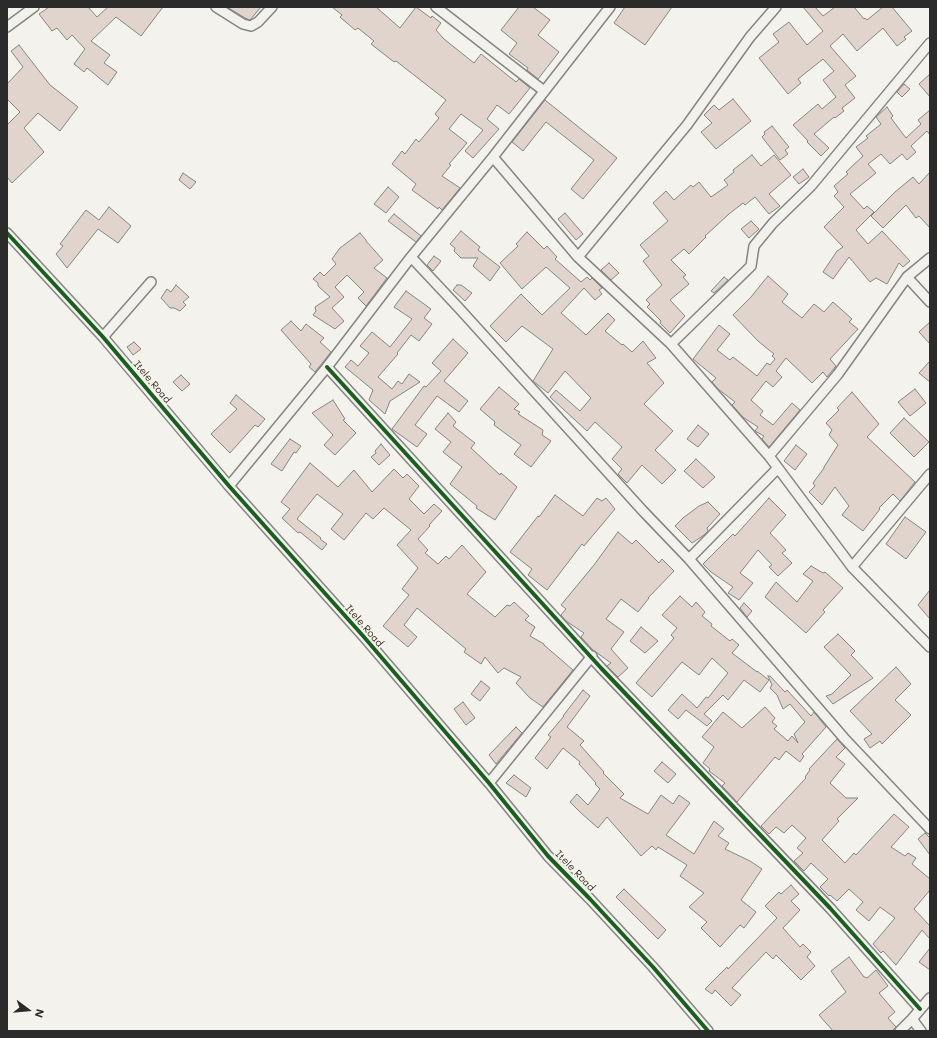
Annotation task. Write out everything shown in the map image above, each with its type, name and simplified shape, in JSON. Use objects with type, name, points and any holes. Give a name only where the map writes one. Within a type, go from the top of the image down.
[{"type":"street","points":[[216,7],[242,24],[251,26],[258,22],[272,7]]},
{"type":"street","points":[[436,7],[544,91]]},
{"type":"street","points":[[229,486],[327,367],[411,257],[493,157],[610,7]]},
{"type":"street","points":[[578,257],[687,125],[750,37],[776,7]]},
{"type":"street","points":[[7,26],[29,8]]},
{"type":"street","points":[[671,344],[751,266],[754,246],[773,223],[811,186],[930,43]]},
{"type":"street","points":[[493,157],[578,257],[671,344],[769,456],[852,567],[930,647]]},
{"type":"street","name":"Itele Road","points":[[9,238],[104,337],[229,486],[364,637],[489,783],[548,856],[653,967],[708,1031]]},
{"type":"street","points":[[411,257],[458,306],[633,500],[689,559],[844,738],[930,829]]},
{"type":"street","points":[[769,456],[838,374],[907,277],[930,258]]},
{"type":"street","points":[[907,277],[930,302]]},
{"type":"street","points":[[104,337],[151,282]]},
{"type":"street","points":[[327,367],[592,656],[601,668],[830,908],[920,1009]]},
{"type":"street","points":[[689,559],[778,468]]},
{"type":"street","points":[[852,567],[930,474]]},
{"type":"street","points":[[489,783],[592,656]]},
{"type":"street","points":[[900,1031],[930,998]]},
{"type":"street","points":[[912,1019],[921,1031]]},
{"type":"building","points":[[49,7],[88,7],[97,17],[108,7],[163,7],[141,36],[116,17],[91,41],[110,55],[104,63],[117,72],[108,85],[87,68],[84,72],[74,64],[85,49],[72,35],[67,40],[57,28],[52,31],[39,14]]},
{"type":"building","points":[[227,7],[261,7],[250,20]]},
{"type":"building","points":[[332,7],[376,7],[400,28],[416,7],[441,23],[436,30],[444,39],[474,63],[481,54],[516,82],[519,79],[530,88],[509,114],[497,105],[487,119],[499,129],[473,158],[465,151],[483,130],[461,114],[449,129],[467,143],[449,164],[451,165],[442,176],[460,188],[442,210],[439,207],[438,209],[412,190],[416,184],[392,164],[402,151],[405,154],[416,139],[419,142],[439,118],[435,114],[446,100],[396,61],[394,62],[371,44],[374,41],[358,28],[355,30],[340,17],[342,15]]},
{"type":"building","points":[[519,7],[533,7],[550,20],[538,35],[559,52],[538,79],[527,70],[528,68],[509,54],[517,43],[501,30]]},
{"type":"building","points":[[625,7],[672,7],[645,45],[614,23]]},
{"type":"building","points":[[803,7],[815,7],[823,16],[835,7],[854,7],[864,19],[865,18],[867,20],[883,7],[892,7],[912,31],[904,37],[906,39],[897,46],[883,28],[857,51],[843,34],[830,46],[856,76],[845,85],[855,98],[842,108],[844,111],[835,118],[834,117],[814,134],[829,148],[821,156],[793,125],[818,104],[822,109],[836,97],[823,80],[834,71],[823,59],[798,79],[801,83],[788,94],[759,58],[779,42],[773,34],[789,22],[807,45],[823,31]]},
{"type":"building","points":[[19,45],[50,85],[78,107],[60,131],[38,113],[24,128],[44,152],[12,183],[7,177],[7,125],[20,112],[7,99],[7,84],[23,67],[11,51]]},
{"type":"building","points":[[930,74],[930,97],[919,84]]},
{"type":"building","points":[[904,84],[910,89],[902,97],[897,92]]},
{"type":"building","points":[[733,99],[751,121],[716,149],[701,132],[712,123],[704,115],[714,105],[719,110]]},
{"type":"building","points":[[545,100],[617,158],[583,199],[571,189],[594,160],[546,122],[523,151],[512,142]]},
{"type":"building","points":[[887,107],[893,116],[891,118],[906,138],[921,124],[918,120],[930,110],[930,135],[927,131],[911,146],[916,152],[907,160],[902,154],[890,164],[881,154],[868,164],[876,173],[850,194],[864,209],[867,206],[874,212],[856,230],[868,244],[882,231],[910,261],[903,267],[899,263],[887,284],[876,278],[870,282],[849,257],[833,279],[823,272],[837,251],[843,247],[824,227],[844,207],[834,196],[838,192],[834,186],[848,174],[846,172],[863,156],[856,147],[868,138],[866,136],[881,124],[876,117]]},
{"type":"building","points":[[772,126],[789,147],[785,150],[788,154],[780,160],[762,137],[765,134],[764,132]]},
{"type":"building","points":[[752,155],[761,166],[774,155],[791,175],[769,194],[780,206],[769,214],[755,197],[745,205],[743,203],[729,214],[705,236],[706,237],[689,254],[684,249],[671,260],[686,275],[683,277],[689,284],[670,300],[685,316],[670,333],[660,323],[661,321],[647,307],[650,304],[646,300],[662,285],[643,261],[649,256],[640,245],[668,221],[653,203],[666,191],[674,200],[691,185],[693,187],[699,182],[711,197],[728,185],[724,180],[734,172],[733,170]]},
{"type":"building","points":[[803,169],[809,177],[799,184],[793,177]]},
{"type":"building","points":[[930,172],[930,228],[919,216],[916,218],[906,205],[883,228],[871,216],[895,192],[913,177],[919,184]]},
{"type":"building","points":[[183,173],[196,182],[190,189],[179,180]]},
{"type":"building","points":[[388,187],[399,197],[386,213],[374,204]]},
{"type":"building","points":[[109,207],[131,226],[118,243],[98,229],[67,268],[56,254],[63,246],[60,244],[86,210],[99,220]]},
{"type":"building","points":[[565,213],[583,234],[576,240],[558,219]]},
{"type":"building","points":[[394,214],[421,236],[416,242],[388,221]]},
{"type":"building","points":[[751,221],[759,229],[749,238],[741,229]]},
{"type":"building","points":[[461,231],[480,247],[478,250],[500,267],[490,281],[473,266],[478,258],[461,258],[454,251],[455,248],[450,244]]},
{"type":"building","points":[[527,232],[544,249],[547,246],[557,257],[555,259],[581,282],[587,277],[590,280],[592,278],[602,288],[599,290],[602,294],[595,300],[584,288],[561,313],[586,335],[608,313],[615,320],[605,331],[632,352],[643,341],[656,358],[647,363],[664,383],[644,404],[673,431],[655,450],[676,470],[662,484],[642,465],[627,483],[618,474],[622,469],[612,459],[622,447],[595,422],[587,431],[550,397],[556,390],[580,411],[591,398],[565,371],[548,393],[533,381],[553,349],[522,326],[506,342],[490,326],[521,294],[542,315],[570,288],[546,267],[522,289],[500,263],[518,246],[516,244]]},
{"type":"building","points":[[360,233],[383,260],[374,268],[387,278],[366,306],[358,298],[364,292],[347,275],[335,287],[344,297],[332,308],[344,321],[335,329],[313,315],[316,311],[315,307],[330,297],[313,279],[320,272],[324,276],[336,264],[332,259],[340,248]]},
{"type":"building","points":[[434,256],[441,261],[433,271],[427,265]]},
{"type":"building","points":[[609,263],[619,273],[611,280],[601,270]]},
{"type":"building","points":[[768,276],[788,294],[782,302],[802,318],[814,304],[824,312],[833,302],[852,319],[849,322],[858,329],[830,359],[836,366],[827,377],[823,372],[812,383],[786,358],[776,371],[782,377],[773,387],[766,381],[751,400],[763,411],[760,415],[773,425],[792,403],[800,410],[769,447],[762,439],[764,436],[755,431],[758,427],[744,418],[732,405],[735,402],[718,389],[712,382],[716,378],[693,359],[719,325],[730,334],[717,350],[730,360],[733,357],[757,376],[767,363],[770,365],[775,359],[772,356],[774,354],[758,341],[733,315],[751,297]]},
{"type":"building","points":[[724,277],[728,280],[714,293],[711,291]]},
{"type":"building","points":[[176,285],[189,297],[183,302],[186,305],[180,311],[170,308],[161,298],[167,289],[171,292]]},
{"type":"building","points":[[457,285],[461,285],[472,293],[465,301],[453,290]]},
{"type":"building","points":[[406,291],[431,309],[424,318],[432,324],[419,341],[411,335],[397,353],[398,354],[378,377],[392,389],[398,381],[402,384],[409,374],[420,382],[390,401],[385,414],[369,400],[373,390],[345,367],[351,360],[358,366],[369,353],[360,346],[372,332],[390,347],[412,319],[394,307]]},
{"type":"building","points":[[291,321],[301,331],[306,324],[324,338],[320,342],[331,352],[315,372],[309,367],[311,364],[281,330]]},
{"type":"building","points":[[930,322],[930,344],[919,332]]},
{"type":"building","points":[[453,339],[468,353],[444,381],[468,401],[459,412],[437,396],[415,425],[427,434],[417,447],[392,429],[424,386],[426,387],[441,371],[432,363]]},
{"type":"building","points":[[134,342],[141,349],[133,355],[127,347]]},
{"type":"building","points":[[930,361],[930,382],[919,373]]},
{"type":"building","points":[[181,375],[190,384],[182,391],[173,382]]},
{"type":"building","points":[[499,387],[519,404],[514,409],[520,412],[518,414],[543,430],[542,435],[551,441],[531,467],[514,454],[521,445],[494,425],[495,422],[480,409]]},
{"type":"building","points":[[915,389],[926,403],[910,416],[898,402]]},
{"type":"building","points":[[852,392],[879,424],[867,437],[915,482],[900,501],[893,494],[879,508],[880,509],[863,531],[842,515],[849,506],[835,487],[822,505],[809,492],[815,486],[813,483],[838,445],[829,435],[832,430],[826,423],[839,410],[837,408]]},
{"type":"building","points":[[236,395],[265,419],[258,427],[255,425],[230,453],[211,434],[237,409],[230,403]]},
{"type":"building","points":[[333,400],[345,419],[343,420],[356,433],[335,455],[324,445],[333,435],[312,413]]},
{"type":"building","points":[[448,413],[456,422],[453,426],[475,443],[471,448],[500,475],[501,473],[517,487],[495,520],[476,508],[477,506],[450,484],[462,467],[443,452],[451,442],[435,429]]},
{"type":"building","points":[[904,418],[929,442],[914,457],[890,433]]},
{"type":"building","points":[[698,425],[709,434],[698,447],[687,439]]},
{"type":"building","points":[[290,439],[301,446],[296,453],[294,452],[282,471],[271,464]]},
{"type":"building","points":[[381,444],[390,455],[379,465],[371,457],[376,453],[375,451]]},
{"type":"building","points":[[796,445],[807,454],[795,470],[784,461]]},
{"type":"building","points":[[696,459],[715,477],[703,488],[684,471]]},
{"type":"building","points":[[310,463],[338,487],[354,470],[372,492],[394,469],[403,478],[407,474],[419,486],[409,499],[424,514],[434,504],[442,511],[418,539],[428,550],[425,553],[438,564],[446,556],[449,559],[462,545],[486,572],[467,594],[495,617],[507,605],[510,606],[514,602],[529,616],[525,620],[535,627],[530,636],[544,644],[573,670],[543,707],[530,698],[516,683],[521,677],[504,668],[498,673],[485,657],[481,664],[464,652],[466,649],[417,608],[404,625],[417,637],[408,647],[383,626],[409,595],[402,589],[418,568],[397,545],[411,530],[384,508],[373,519],[366,513],[344,540],[331,529],[343,514],[317,494],[297,519],[327,544],[322,550],[300,532],[298,533],[282,518],[290,509],[281,502]]},
{"type":"building","points":[[555,495],[583,516],[597,498],[602,501],[606,498],[615,509],[584,546],[582,544],[547,590],[528,575],[532,569],[510,552]]},
{"type":"building","points":[[769,498],[786,515],[770,533],[786,550],[782,553],[792,563],[778,576],[769,567],[772,565],[758,550],[740,573],[753,583],[739,600],[728,593],[733,587],[711,572],[703,564],[733,534],[735,536]]},
{"type":"building","points":[[708,502],[720,514],[707,528],[708,531],[692,543],[675,526],[699,506]]},
{"type":"building","points":[[905,517],[926,532],[906,559],[886,544]]},
{"type":"building","points":[[618,532],[632,544],[636,540],[659,563],[662,559],[674,571],[648,598],[638,612],[621,599],[606,619],[624,632],[611,649],[628,668],[618,677],[607,666],[611,663],[593,650],[581,637],[584,633],[566,621],[561,615],[566,609],[561,605],[594,565]]},
{"type":"building","points":[[811,566],[823,573],[825,572],[843,588],[823,610],[825,612],[806,633],[765,597],[776,582],[797,602],[813,581],[803,574]]},
{"type":"building","points":[[930,590],[930,619],[918,605]]},
{"type":"building","points":[[680,596],[692,607],[696,602],[705,612],[702,616],[712,624],[711,626],[730,641],[732,639],[739,645],[732,653],[769,680],[760,692],[744,680],[728,700],[723,695],[704,714],[712,721],[707,726],[686,710],[678,719],[668,710],[682,694],[697,708],[706,697],[708,698],[728,673],[712,658],[699,675],[682,662],[652,697],[636,683],[674,638],[671,635],[677,628],[662,615]]},
{"type":"building","points":[[744,603],[752,611],[747,617],[740,608]]},
{"type":"building","points":[[641,627],[658,641],[645,653],[630,641]]},
{"type":"building","points":[[838,634],[855,651],[851,655],[873,678],[833,704],[826,696],[832,694],[851,675],[824,647]]},
{"type":"building","points":[[896,667],[911,684],[895,700],[911,715],[882,744],[880,741],[870,748],[864,739],[872,734],[850,711]]},
{"type":"building","points":[[768,676],[770,676],[785,692],[787,690],[811,716],[814,712],[826,727],[802,754],[804,756],[800,762],[786,751],[779,760],[775,757],[737,802],[722,786],[725,783],[709,771],[710,769],[703,763],[714,747],[702,737],[723,712],[742,728],[765,707],[775,718],[772,722],[777,726],[774,729],[788,741],[792,736],[798,743],[794,734],[805,722],[790,704],[783,709],[777,695],[770,688],[772,685]]},
{"type":"building","points":[[481,681],[490,688],[480,701],[471,694]]},
{"type":"building","points":[[583,690],[590,696],[567,727],[584,741],[580,745],[604,772],[603,773],[624,794],[620,798],[648,814],[661,795],[673,804],[679,795],[690,803],[666,835],[694,854],[714,821],[724,829],[718,836],[729,843],[725,849],[750,861],[762,869],[741,900],[756,912],[744,928],[740,925],[720,947],[701,928],[707,922],[689,907],[704,893],[680,876],[687,865],[658,847],[656,850],[652,846],[641,856],[607,817],[598,828],[581,813],[570,802],[577,794],[588,805],[600,789],[579,764],[580,762],[563,748],[547,769],[535,758],[551,737],[548,735]]},
{"type":"building","points":[[463,702],[475,718],[466,725],[454,709]]},
{"type":"building","points":[[516,727],[522,733],[496,764],[489,755]]},
{"type":"building","points":[[837,739],[845,748],[836,757],[845,764],[830,783],[846,798],[858,798],[837,819],[839,821],[822,840],[845,863],[854,853],[856,855],[894,814],[909,827],[891,847],[905,856],[908,853],[916,858],[912,864],[930,879],[930,890],[914,909],[930,926],[930,939],[922,930],[896,965],[883,951],[881,953],[873,944],[895,918],[880,907],[869,921],[856,910],[863,902],[849,889],[837,901],[830,895],[829,896],[820,887],[828,879],[811,863],[804,871],[794,861],[803,853],[797,848],[806,838],[792,825],[784,833],[776,827],[769,834],[761,826],[806,778],[805,777],[810,770],[809,769]]},
{"type":"building","points":[[662,762],[676,774],[668,783],[654,771]]},
{"type":"building","points":[[514,775],[531,788],[526,797],[506,783]]},
{"type":"building","points":[[925,833],[930,838],[930,855],[918,839]]},
{"type":"building","points":[[791,885],[799,894],[791,901],[800,910],[783,928],[800,947],[803,944],[811,952],[807,957],[815,966],[801,980],[776,955],[773,959],[766,952],[732,988],[741,995],[731,1006],[715,990],[712,994],[705,989],[727,967],[728,969],[777,918],[765,906],[779,892],[781,894]]},
{"type":"building","points":[[624,889],[666,930],[658,939],[616,897]]},
{"type":"building","points":[[930,948],[930,970],[919,962]]},
{"type":"building","points":[[849,957],[864,977],[867,978],[876,970],[888,986],[879,993],[895,1012],[888,1018],[896,1027],[892,1031],[833,1031],[819,1015],[846,992],[831,971]]},
{"type":"cycle path","points":[[7,233],[103,337],[229,486],[364,637],[489,783],[548,856],[653,967],[708,1031]]},
{"type":"cycle path","points":[[327,367],[601,668],[830,908],[920,1009]]}]
